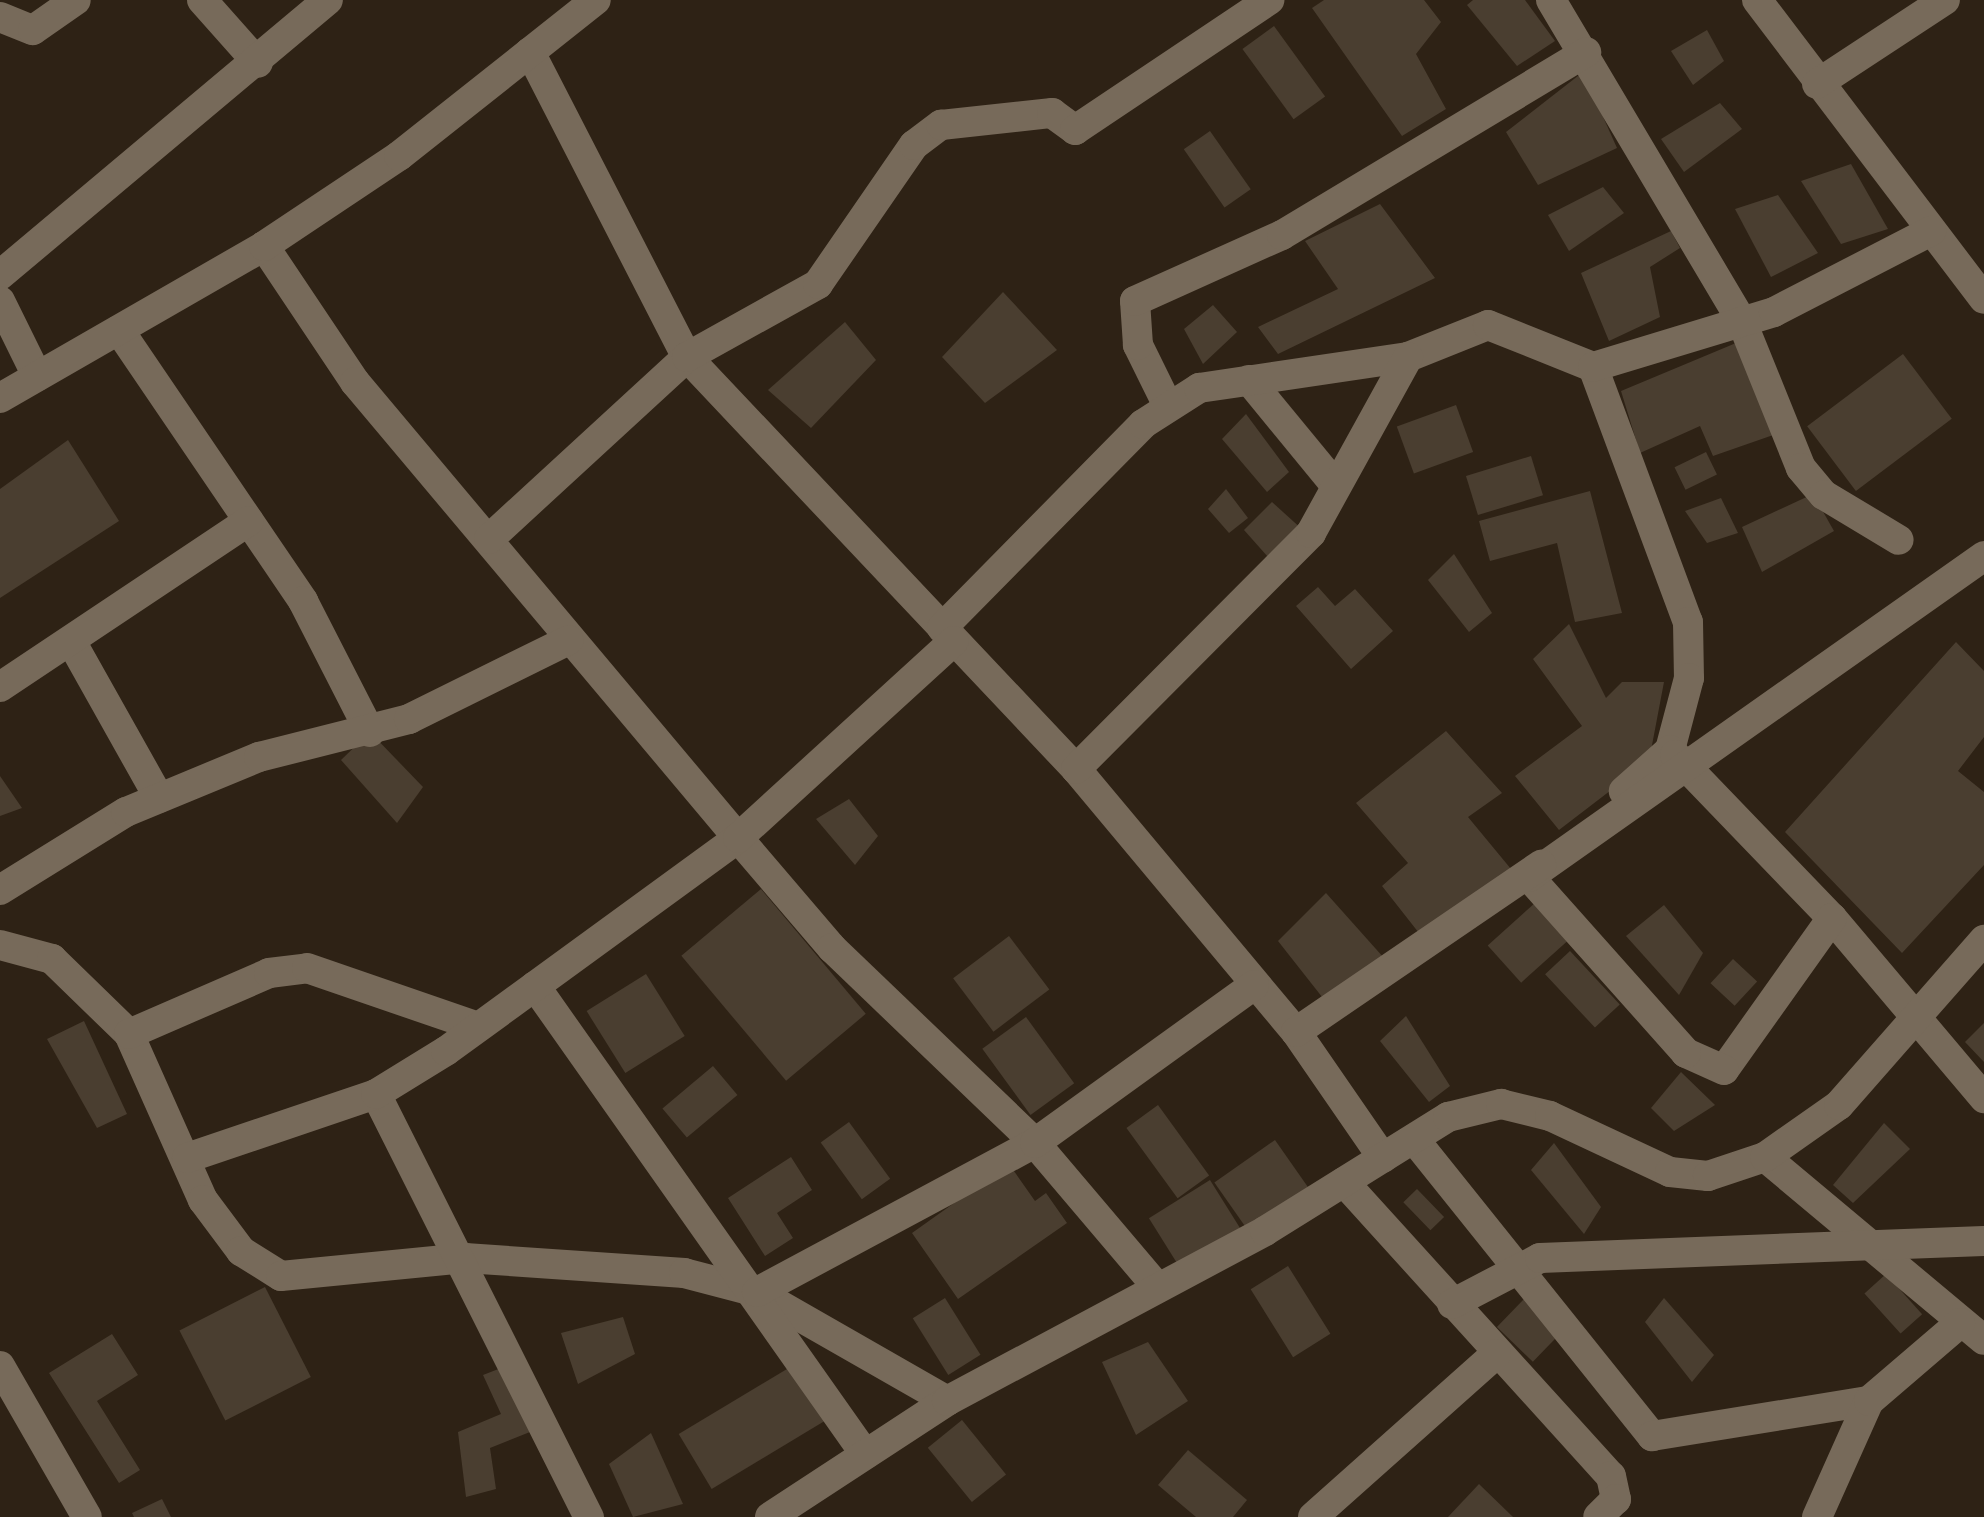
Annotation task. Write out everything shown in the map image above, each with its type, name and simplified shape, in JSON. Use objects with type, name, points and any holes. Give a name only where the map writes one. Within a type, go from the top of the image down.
[{"type":"street","points":[[0,17],[33,30],[76,0]]},
{"type":"street","points":[[202,0],[258,64]]},
{"type":"street","points":[[0,275],[258,64],[328,0]]},
{"type":"street","points":[[0,398],[264,246],[596,0]]},
{"type":"street","points":[[489,540],[687,357],[818,284],[914,144],[941,125],[1052,113],[1075,130],[1269,0]]},
{"type":"street","points":[[1551,0],[1586,52],[1742,322],[1801,468],[1834,503],[1899,540]]},
{"type":"street","points":[[1757,0],[1984,300]]},
{"type":"street","points":[[1817,84],[1945,0]]},
{"type":"street","points":[[530,52],[687,357],[1076,769],[1296,1032],[1384,1158]]},
{"type":"street","points":[[1167,404],[1138,345],[1135,302],[1282,236],[1586,52]]},
{"type":"street","points":[[187,1158],[376,1094],[478,1027],[738,838],[948,635],[1167,404],[1199,388],[1408,357],[1488,326],[1593,367],[1742,322],[1930,231]]},
{"type":"street","points":[[264,246],[355,382],[832,948],[1035,1143],[1158,1288]]},
{"type":"street","points":[[0,301],[37,376]]},
{"type":"street","points":[[118,330],[303,601],[370,732]]},
{"type":"street","points":[[1076,769],[1312,534],[1408,357]]},
{"type":"street","points":[[1593,367],[1688,622],[1690,678],[1679,758]]},
{"type":"street","points":[[1249,380],[1336,486]]},
{"type":"street","points":[[0,686],[248,521]]},
{"type":"street","points":[[1296,1032],[1528,877],[1679,758],[1984,556]]},
{"type":"street","points":[[0,890],[159,798],[259,757],[370,732],[569,640]]},
{"type":"street","points":[[71,641],[159,798]]},
{"type":"street","points":[[1679,758],[1832,918],[1984,1098]]},
{"type":"street","points":[[1528,877],[1686,1052],[1724,1070],[1832,918]]},
{"type":"street","points":[[770,1517],[947,1400],[1158,1288],[1344,1182],[1448,1116],[1501,1104],[1550,1116],[1670,1172],[1708,1176],[1765,1157],[1840,1105],[1984,940]]},
{"type":"street","points":[[0,945],[52,959],[129,1034],[187,1158],[202,1200],[240,1251],[281,1276],[465,1258],[622,1265],[756,1292],[947,1400]]},
{"type":"street","points":[[129,1034],[270,973],[308,968],[478,1027]]},
{"type":"street","points":[[756,1292],[1035,1143],[1254,985]]},
{"type":"street","points":[[535,986],[756,1292],[865,1454]]},
{"type":"street","points":[[376,1094],[465,1258],[589,1517]]},
{"type":"street","points":[[1414,1139],[1652,1436],[1868,1401],[1972,1332],[1765,1157]]},
{"type":"street","points":[[1344,1182],[1496,1354],[1611,1476],[1616,1499],[1598,1517]]},
{"type":"street","points":[[1452,1304],[1514,1267],[1607,1251],[1984,1240]]},
{"type":"street","points":[[1312,1517],[1496,1354]]},
{"type":"street","points":[[0,1366],[86,1517]]},
{"type":"street","points":[[1816,1517],[1868,1401]]},
{"type":"building","points":[[1324,0],[1424,0],[1441,22],[1416,54],[1446,109],[1402,136],[1312,8]]},
{"type":"building","points":[[1473,0],[1525,0],[1555,41],[1517,66],[1467,5]]},
{"type":"building","points":[[1274,26],[1325,96],[1294,119],[1242,49]]},
{"type":"building","points":[[1707,30],[1724,61],[1693,85],[1671,51]]},
{"type":"building","points":[[1583,72],[1617,148],[1538,185],[1506,132]]},
{"type":"building","points":[[1720,103],[1742,129],[1684,172],[1661,139]]},
{"type":"building","points":[[1210,131],[1251,189],[1225,208],[1184,149]]},
{"type":"building","points":[[1851,164],[1888,229],[1841,244],[1801,181]]},
{"type":"building","points":[[1603,187],[1624,213],[1569,251],[1548,215]]},
{"type":"building","points":[[1778,195],[1818,253],[1771,277],[1735,209]]},
{"type":"building","points":[[1380,204],[1435,278],[1278,354],[1258,327],[1338,289],[1305,241]]},
{"type":"building","points":[[1671,231],[1680,248],[1650,267],[1660,317],[1609,341],[1581,273]]},
{"type":"building","points":[[1003,292],[1057,350],[985,403],[942,357]]},
{"type":"building","points":[[1213,305],[1237,332],[1203,364],[1184,329]]},
{"type":"building","points":[[845,322],[876,360],[811,428],[768,390]]},
{"type":"building","points":[[1736,343],[1779,433],[1713,456],[1700,426],[1640,453],[1621,391]]},
{"type":"building","points":[[1903,354],[1952,419],[1856,491],[1807,426]]},
{"type":"building","points":[[1456,405],[1473,452],[1414,474],[1397,427]]},
{"type":"building","points":[[1246,414],[1289,472],[1267,492],[1222,439]]},
{"type":"building","points":[[68,440],[119,521],[0,598],[0,489]]},
{"type":"building","points":[[1706,452],[1717,474],[1686,490],[1675,467]]},
{"type":"building","points":[[1531,456],[1543,495],[1478,515],[1466,476]]},
{"type":"building","points":[[1226,489],[1248,518],[1229,533],[1208,509]]},
{"type":"building","points":[[1590,491],[1622,613],[1575,622],[1557,543],[1490,561],[1479,521]]},
{"type":"building","points":[[1813,494],[1834,531],[1762,572],[1742,527]]},
{"type":"building","points":[[1721,498],[1738,533],[1707,543],[1685,511]]},
{"type":"building","points":[[1272,502],[1304,531],[1268,557],[1244,530]]},
{"type":"building","points":[[1454,554],[1492,613],[1469,632],[1428,580]]},
{"type":"building","points":[[1318,587],[1335,606],[1355,589],[1393,631],[1351,669],[1296,606]]},
{"type":"building","points":[[1569,624],[1606,698],[1622,682],[1664,682],[1649,761],[1559,830],[1515,776],[1582,726],[1533,659]]},
{"type":"building","points":[[1956,642],[1984,671],[1984,737],[1958,771],[1984,792],[1984,865],[1902,953],[1785,832]]},
{"type":"building","points":[[1446,731],[1502,793],[1468,817],[1511,869],[1426,942],[1382,886],[1408,863],[1356,803]]},
{"type":"building","points":[[370,732],[423,787],[397,823],[341,760]]},
{"type":"building","points":[[0,776],[22,808],[0,816]]},
{"type":"building","points":[[849,799],[878,836],[855,865],[816,819]]},
{"type":"building","points":[[761,889],[866,1014],[786,1081],[681,956]]},
{"type":"building","points":[[1326,893],[1384,958],[1326,1002],[1278,941]]},
{"type":"building","points":[[1536,902],[1569,939],[1521,983],[1488,945]]},
{"type":"building","points":[[1664,905],[1703,953],[1679,995],[1626,936]]},
{"type":"building","points":[[1009,936],[1049,990],[993,1032],[953,978]]},
{"type":"building","points":[[1570,951],[1620,1004],[1595,1028],[1545,974]]},
{"type":"building","points":[[1733,959],[1757,982],[1735,1006],[1710,983]]},
{"type":"building","points":[[646,974],[685,1036],[625,1073],[587,1011]]},
{"type":"building","points":[[1406,1016],[1450,1086],[1429,1102],[1380,1041]]},
{"type":"building","points":[[1026,1017],[1074,1083],[1031,1115],[982,1049]]},
{"type":"building","points":[[84,1021],[127,1114],[97,1128],[47,1039]]},
{"type":"building","points":[[1984,1023],[1984,1062],[1965,1042]]},
{"type":"building","points":[[713,1066],[737,1095],[687,1138],[662,1108]]},
{"type":"building","points":[[1681,1072],[1715,1105],[1674,1131],[1651,1108]]},
{"type":"building","points":[[1158,1105],[1209,1175],[1178,1198],[1126,1128]]},
{"type":"building","points":[[849,1122],[890,1179],[862,1199],[821,1143]]},
{"type":"building","points":[[1884,1123],[1910,1149],[1853,1203],[1833,1185]]},
{"type":"building","points":[[1275,1140],[1312,1193],[1252,1236],[1214,1182]]},
{"type":"building","points":[[1554,1143],[1601,1207],[1584,1234],[1531,1170]]},
{"type":"building","points":[[791,1157],[812,1190],[777,1213],[793,1238],[765,1256],[728,1198]]},
{"type":"building","points":[[1009,1164],[1035,1201],[1046,1193],[1067,1223],[958,1299],[912,1233]]},
{"type":"building","points":[[1210,1180],[1243,1233],[1182,1271],[1149,1218]]},
{"type":"building","points":[[1417,1189],[1444,1217],[1430,1230],[1403,1202]]},
{"type":"building","points":[[1288,1266],[1330,1334],[1293,1357],[1251,1289]]},
{"type":"building","points":[[1886,1274],[1922,1314],[1901,1334],[1864,1293]]},
{"type":"building","points":[[265,1287],[311,1377],[225,1421],[179,1331]]},
{"type":"building","points":[[945,1298],[981,1355],[948,1375],[913,1318]]},
{"type":"building","points":[[1664,1298],[1714,1355],[1692,1382],[1645,1322]]},
{"type":"building","points":[[1524,1299],[1560,1334],[1533,1362],[1497,1327]]},
{"type":"building","points":[[623,1317],[635,1354],[578,1384],[561,1333]]},
{"type":"building","points":[[112,1334],[138,1375],[97,1401],[140,1470],[119,1483],[49,1373]]},
{"type":"building","points":[[1148,1342],[1188,1401],[1136,1435],[1102,1362]]},
{"type":"building","points":[[797,1363],[830,1418],[712,1489],[679,1434]]},
{"type":"building","points":[[511,1364],[540,1428],[490,1448],[496,1489],[466,1497],[458,1432],[501,1414],[483,1375]]},
{"type":"building","points":[[962,1420],[1006,1474],[972,1502],[928,1448]]},
{"type":"building","points":[[651,1433],[683,1504],[633,1517],[609,1464]]},
{"type":"building","points":[[1188,1450],[1247,1500],[1233,1517],[1196,1517],[1158,1485]]},
{"type":"building","points":[[1479,1484],[1513,1517],[1448,1517]]},
{"type":"building","points":[[162,1499],[171,1517],[134,1517],[132,1513]]}]
